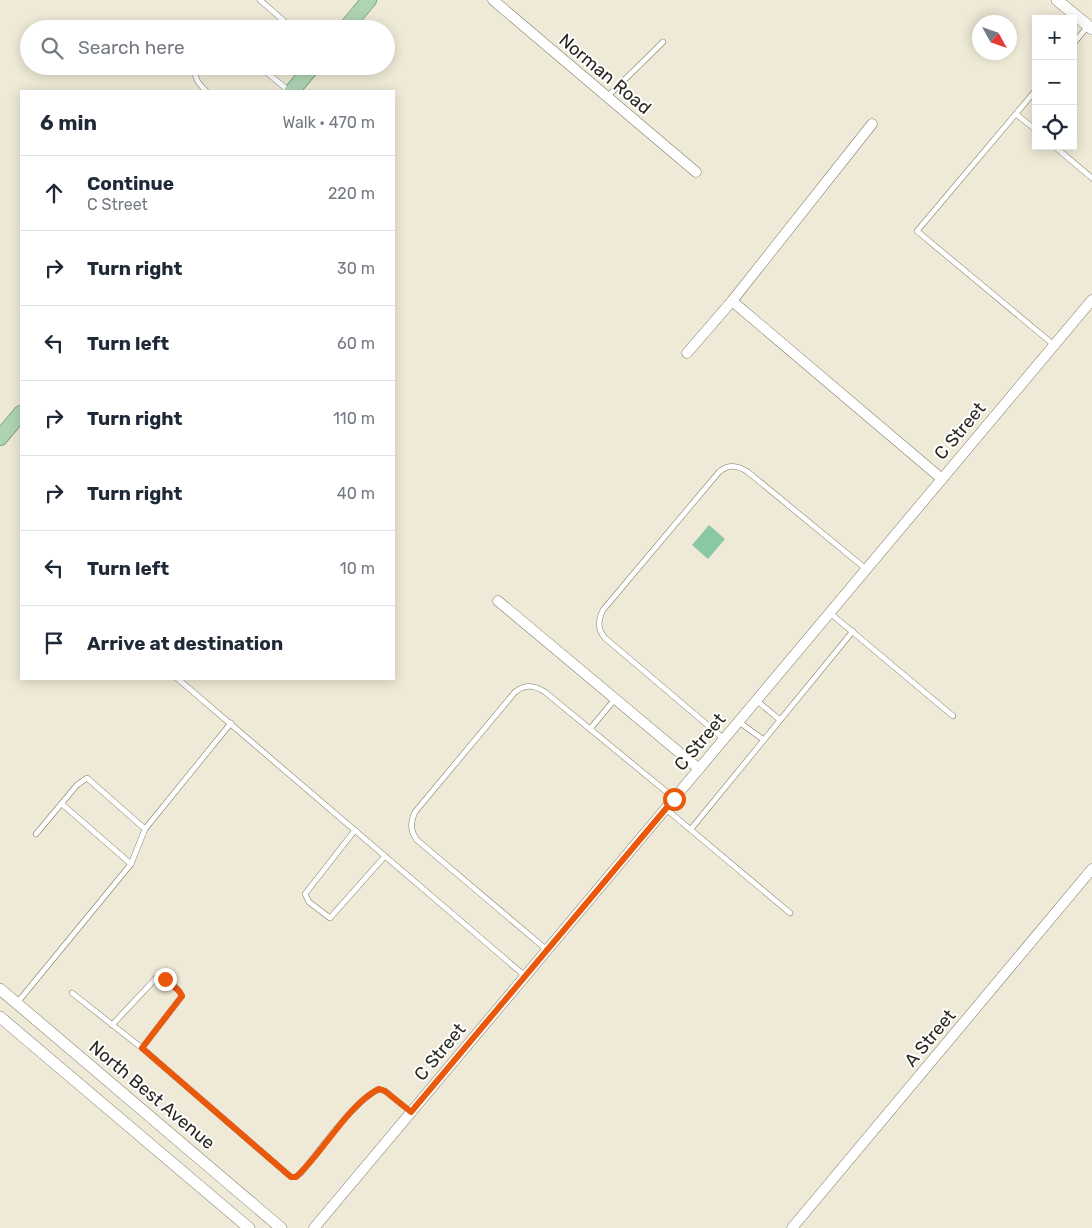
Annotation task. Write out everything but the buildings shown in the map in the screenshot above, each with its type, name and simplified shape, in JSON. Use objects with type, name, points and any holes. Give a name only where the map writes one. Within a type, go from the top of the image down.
[{"type":"main road","points":[[352,20],[369,0]]},
{"type":"main road","points":[[292,90],[305,75]]},
{"type":"main road","points":[[0,438],[20,414]]},
{"type":"street","name":"Norman Road","points":[[493,0],[696,172]]},
{"type":"street","points":[[1057,0],[1091,25]]},
{"type":"street","points":[[687,353],[732,301],[872,124]]},
{"type":"street","name":"C Street","points":[[314,1228],[1092,300]]},
{"type":"street","points":[[732,301],[942,479]]},
{"type":"street","points":[[498,602],[699,769]]},
{"type":"street","name":"A Street","points":[[792,1228],[1092,869]]},
{"type":"street","name":"North Best Avenue","points":[[0,989],[281,1228]]},
{"type":"street","points":[[0,1017],[249,1228]]},
{"type":"lane","points":[[260,0],[283,20]]},
{"type":"lane","points":[[1077,40],[1091,25]]},
{"type":"lane","points":[[607,97],[663,42]]},
{"type":"lane","points":[[196,75],[196,79],[205,90]]},
{"type":"lane","points":[[271,75],[290,90]]},
{"type":"lane","points":[[1032,95],[917,231],[1054,345]]},
{"type":"lane","points":[[1016,114],[1032,127]]},
{"type":"lane","points":[[1059,150],[1092,178]]},
{"type":"lane","points":[[724,739],[601,634],[599,622],[601,615],[616,594],[719,472],[725,467],[732,466],[740,467],[748,472],[866,570]]},
{"type":"lane","points":[[830,613],[952,716]]},
{"type":"lane","points":[[691,830],[853,631]]},
{"type":"lane","points":[[179,680],[525,976]]},
{"type":"lane","points":[[547,950],[417,840],[413,835],[411,823],[415,812],[515,692],[529,686],[537,687],[545,692],[674,799]]},
{"type":"lane","points":[[590,729],[615,699]]},
{"type":"lane","points":[[756,700],[780,720]]},
{"type":"lane","points":[[739,722],[764,740]]},
{"type":"lane","points":[[17,1003],[131,864],[145,829],[231,723]]},
{"type":"lane","points":[[36,834],[77,786],[87,778],[145,829]]},
{"type":"lane","points":[[62,804],[131,864]]},
{"type":"lane","points":[[666,809],[790,913]]},
{"type":"lane","points":[[355,830],[305,894],[310,902],[330,918],[385,856]]},
{"type":"lane","points":[[112,1025],[158,977],[165,979],[182,996],[142,1048]]},
{"type":"lane","points":[[72,993],[142,1048],[291,1177],[296,1177],[301,1173],[358,1104],[371,1093],[379,1089],[385,1091],[411,1112]]},
{"type":"green space","points":[[709,525],[725,539],[708,559],[692,545]]},
{"type":"route","points":[[165,979],[182,996],[142,1048],[291,1177],[296,1177],[358,1104],[371,1093],[379,1089],[385,1091],[411,1112],[674,799]]}]
